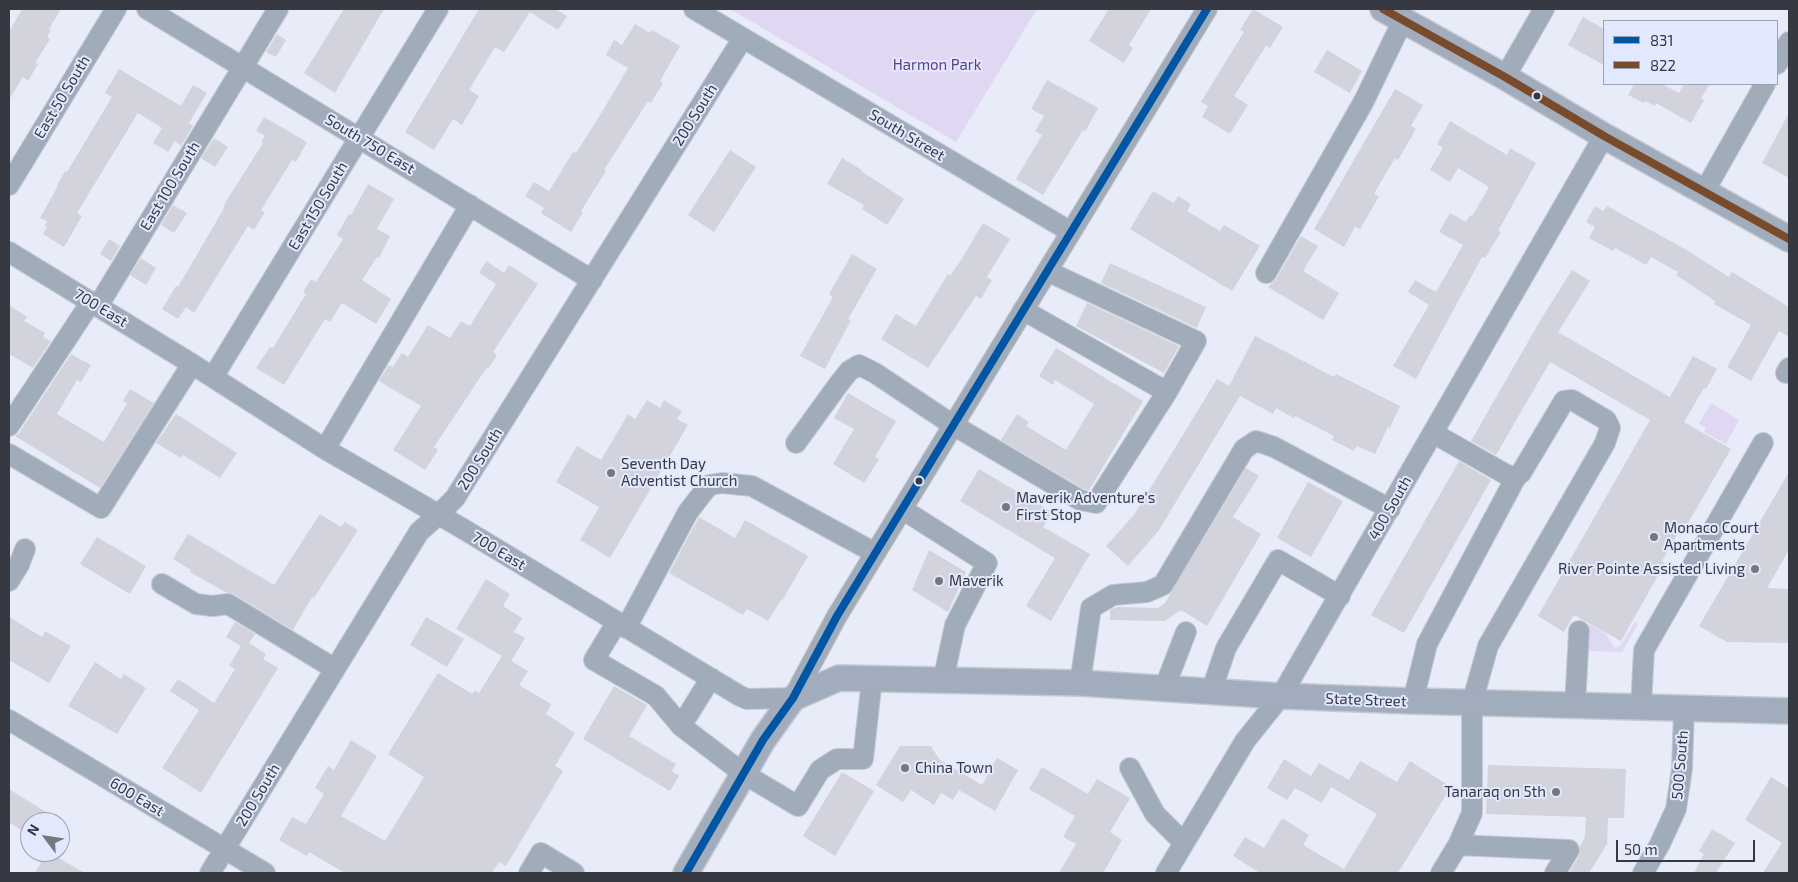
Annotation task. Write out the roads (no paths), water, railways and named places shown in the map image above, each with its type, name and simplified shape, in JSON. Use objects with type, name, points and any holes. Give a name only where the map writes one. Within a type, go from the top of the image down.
[{"type":"main road","points":[[1393,14],[1505,77],[1604,136],[1789,239]]},
{"type":"main road","name":"State Street","points":[[793,698],[839,678],[1080,683],[1281,696],[1789,711]]},
{"type":"main road","points":[[686,873],[763,740],[793,698]]},
{"type":"street","name":"East 50 South","points":[[9,185],[116,9]]},
{"type":"street","name":"South 750 East","points":[[147,9],[592,280]]},
{"type":"street","name":"East 100 South","points":[[9,426],[95,304],[278,9]]},
{"type":"street","name":"East 150 South","points":[[213,377],[438,9]]},
{"type":"street","name":"South Street","points":[[694,9],[1071,232]]},
{"type":"street","points":[[793,698],[836,616],[1207,9]]},
{"type":"street","points":[[1505,77],[1544,9]]},
{"type":"street","points":[[1266,273],[1364,101],[1393,14]]},
{"type":"street","name":"200 South","points":[[210,873],[418,532],[455,498],[743,38]]},
{"type":"street","points":[[1778,62],[1789,42]]},
{"type":"street","points":[[1704,192],[1764,85]]},
{"type":"street","name":"400 South","points":[[1166,873],[1245,741],[1281,696],[1604,136]]},
{"type":"street","points":[[325,449],[470,205]]},
{"type":"street","name":"700 East","points":[[9,252],[213,377],[325,449],[747,699],[793,698]]},
{"type":"street","points":[[796,443],[838,384],[849,371],[859,365],[875,372],[953,425],[1080,500],[1096,503],[1167,392],[1196,341],[1047,271]]},
{"type":"street","points":[[1023,310],[1167,392]]},
{"type":"street","points":[[9,454],[101,508],[192,364]]},
{"type":"street","points":[[1413,701],[1427,644],[1516,477],[1521,473],[1564,401],[1572,400],[1606,420],[1610,428],[1605,443],[1488,646],[1472,703],[1472,813],[1458,845],[1441,873]]},
{"type":"street","points":[[1433,433],[1507,475],[1516,477]]},
{"type":"street","points":[[1080,683],[1091,608],[1113,595],[1146,592],[1163,585],[1244,449],[1256,441],[1274,447],[1390,509]]},
{"type":"street","points":[[1641,707],[1644,650],[1763,443]]},
{"type":"street","points":[[872,679],[863,759],[837,759],[820,770],[798,806],[744,774],[681,726],[656,696],[594,660],[622,625],[688,512],[709,485],[722,483],[752,486],[875,553]]},
{"type":"street","points":[[902,509],[987,563],[955,625],[943,681]]},
{"type":"street","points":[[9,582],[19,565],[25,549]]},
{"type":"street","points":[[1211,692],[1226,648],[1278,560],[1340,596]]},
{"type":"street","points":[[162,584],[196,604],[213,606],[228,604],[335,669]]},
{"type":"street","points":[[1575,706],[1579,631]]},
{"type":"street","points":[[1164,689],[1186,632]]},
{"type":"street","points":[[681,726],[711,678]]},
{"type":"street","name":"500 South","points":[[1643,873],[1660,844],[1676,809],[1682,769],[1684,709]]},
{"type":"street","name":"600 East","points":[[9,720],[264,873]]},
{"type":"street","points":[[1130,768],[1155,814],[1184,843]]},
{"type":"street","points":[[1458,845],[1569,850],[1555,873]]},
{"type":"street","points":[[529,873],[541,854],[574,873]]},
{"type":"place","name":"Seventh Day Adventist Church","points":[[611,473]]},
{"type":"place","name":"Maverik Adventure's First Stop","points":[[1006,507]]},
{"type":"place","name":"Monaco Court Apartments","points":[[1654,537]]},
{"type":"place","name":"River Pointe Assisted Living","points":[[1755,569]]},
{"type":"place","name":"Maverik","points":[[939,581]]},
{"type":"place","name":"China Town","points":[[905,768]]},
{"type":"place","name":"Tanaraq on 5th","points":[[1556,792]]},
{"type":"park label","name":"Harmon Park","points":[[937,65]]}]
